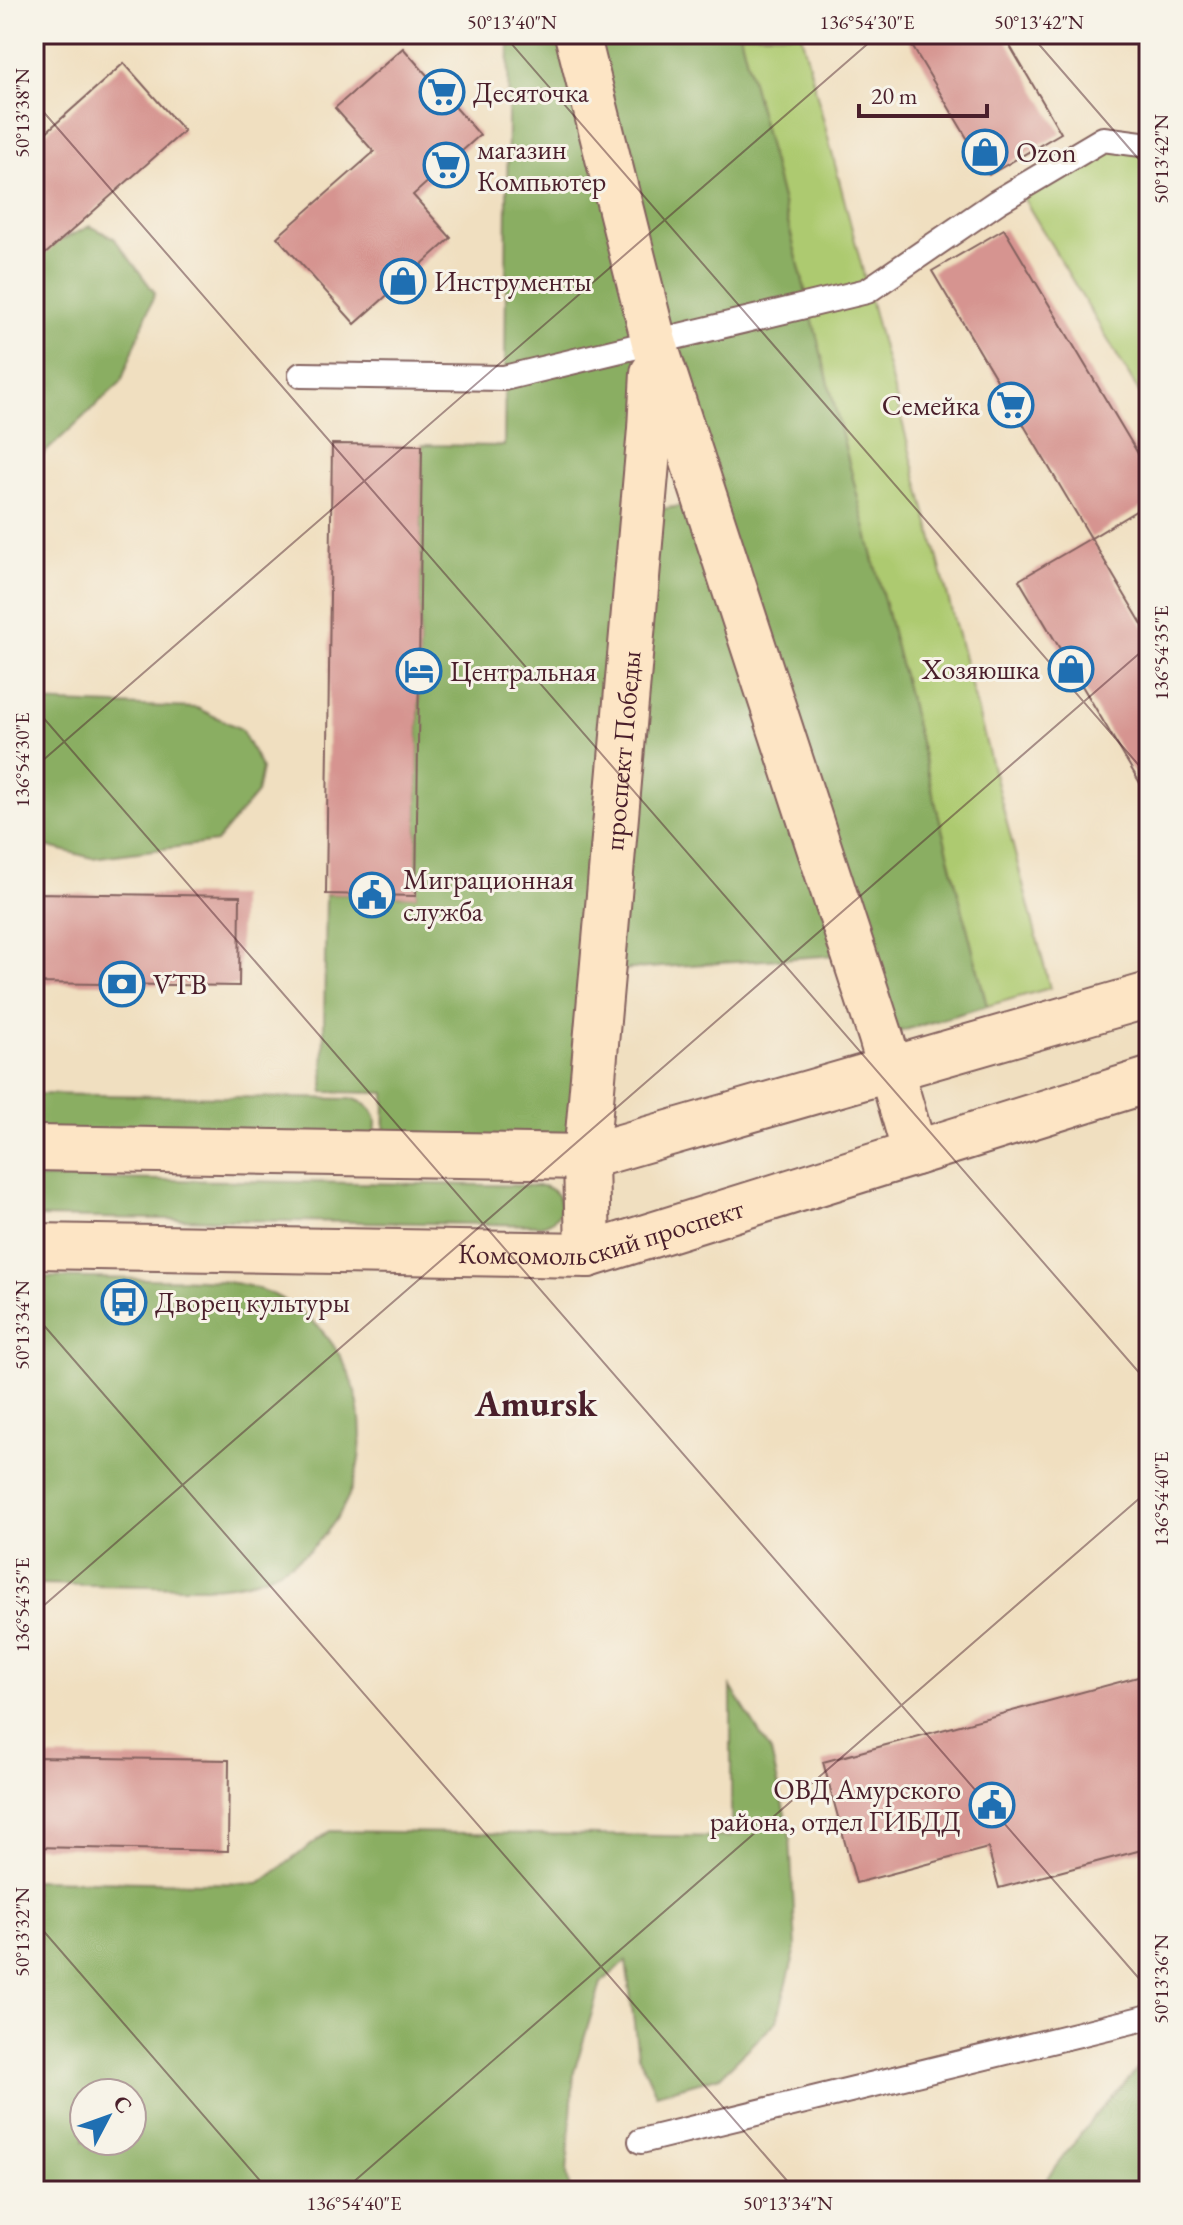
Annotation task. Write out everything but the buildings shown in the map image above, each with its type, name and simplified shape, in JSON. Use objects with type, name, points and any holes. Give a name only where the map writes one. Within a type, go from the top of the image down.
[{"type":"street","name":"проспект Победы","points":[[577,34],[654,342],[892,1069],[915,1153]]},
{"type":"street","name":"проспект Победы","points":[[588,1255],[586,1157],[650,429],[654,342]]},
{"type":"street","points":[[34,1148],[586,1157],[1149,995]]},
{"type":"street","name":"Комсомольский проспект","points":[[34,1246],[588,1255],[1149,1080]]},
{"type":"lane","points":[[301,375],[504,378],[867,291],[997,202],[1103,139],[1149,145]]},
{"type":"lane","points":[[641,2141],[1149,2017]]},
{"type":"green space","points":[[509,34],[740,34],[987,1006],[881,1037],[853,954],[604,971],[586,1157],[384,1154],[385,1093],[323,1092],[326,894],[416,896],[422,445],[504,446]],"holes":[[[650,429],[705,502],[643,512]]]},
{"type":"green space","points":[[740,34],[801,34],[1050,988],[987,1006]]},
{"type":"green space","points":[[1103,139],[1149,145],[1149,409],[1018,189]]},
{"type":"green space","points":[[90,226],[114,238],[155,293],[121,382],[34,463],[34,256],[40,250]]},
{"type":"green space","points":[[34,702],[197,708],[241,729],[262,769],[257,793],[216,842],[92,858],[34,843]]},
{"type":"green space","points":[[34,1094],[354,1099],[370,1108],[376,1128],[374,1135],[34,1142]]},
{"type":"green space","points":[[34,1178],[543,1186],[556,1194],[560,1206],[556,1217],[542,1225],[34,1217]]},
{"type":"green space","points":[[34,1277],[229,1282],[274,1295],[313,1321],[340,1356],[356,1395],[361,1437],[354,1479],[337,1518],[309,1551],[269,1575],[225,1586],[34,1584]]},
{"type":"green space","points":[[731,1687],[771,1752],[790,1837],[796,1948],[777,2021],[720,2076],[656,2094],[638,2055],[626,1961],[601,1983],[574,2072],[567,2173],[570,2191],[34,2191],[34,1880],[259,1884],[330,1831],[731,1837]]},
{"type":"green space","points":[[1149,2056],[1149,2191],[1037,2191],[1093,2118]]},
{"type":"place","name":"Десяточка","points":[[442,92]]},
{"type":"place","name":"Ozon","points":[[985,152]]},
{"type":"place","name":"магазин Компьютер","points":[[446,165]]},
{"type":"place","name":"Инструменты","points":[[403,281]]},
{"type":"place","name":"Семейка","points":[[1011,405]]},
{"type":"place","name":"Хозяюшка","points":[[1071,669]]},
{"type":"place","name":"Центральная","points":[[419,671]]},
{"type":"place","name":"Миграционная служба","points":[[372,895]]},
{"type":"place","name":"VTB","points":[[122,984]]},
{"type":"place","name":"Дворец культуры","points":[[124,1302]]},
{"type":"place","name":"ОВД Амурского района, отдел ГИБДД","points":[[992,1805]]},
{"type":"district","name":"Amursk","points":[[536,1403]]}]
